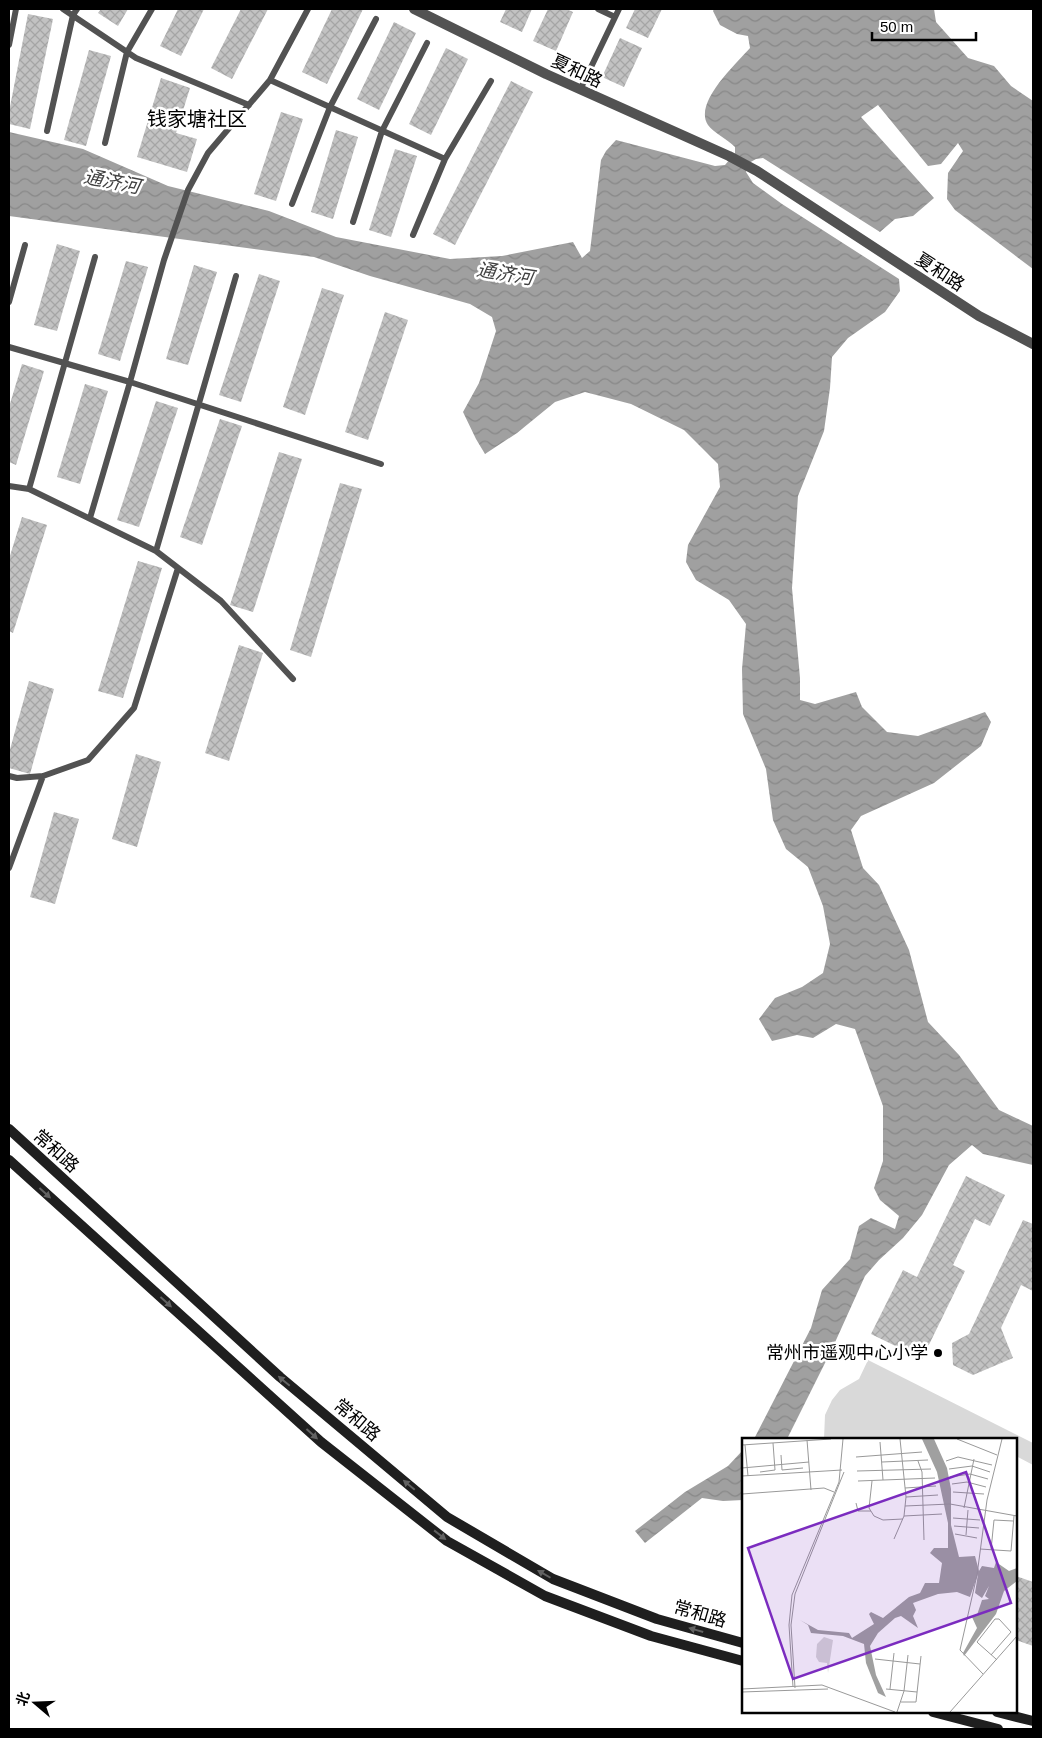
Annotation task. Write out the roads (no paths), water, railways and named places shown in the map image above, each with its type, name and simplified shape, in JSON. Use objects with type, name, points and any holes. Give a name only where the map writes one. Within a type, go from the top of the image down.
[{"type":"street","name":"夏和路","points":[[414,9],[580,90],[730,156],[757,171],[979,316],[1033,344]]},
{"type":"street","name":"常和路","points":[[9,1129],[280,1377],[448,1517],[553,1579],[657,1619],[742,1643]]},
{"type":"street","name":"常和路","points":[[9,1160],[321,1442],[447,1541],[545,1596],[651,1636],[742,1661]]},
{"type":"street","points":[[937,1713],[998,1729]]},
{"type":"street","points":[[1001,1713],[1033,1721]]},
{"type":"lane","points":[[9,45],[16,9]]},
{"type":"lane","points":[[64,9],[136,58],[249,105]]},
{"type":"lane","points":[[47,131],[73,15],[77,9]]},
{"type":"lane","points":[[105,143],[127,52],[152,9]]},
{"type":"lane","points":[[90,518],[164,260],[188,190],[208,152],[270,80],[308,9]]},
{"type":"lane","points":[[598,9],[615,17]]},
{"type":"lane","points":[[580,90],[619,9]]},
{"type":"lane","points":[[292,204],[330,107],[376,19]]},
{"type":"lane","points":[[353,222],[382,130],[427,43]]},
{"type":"lane","points":[[270,80],[446,159]]},
{"type":"lane","points":[[413,235],[446,159],[491,82]]},
{"type":"lane","points":[[9,302],[26,245]]},
{"type":"lane","points":[[30,489],[95,257]]},
{"type":"lane","points":[[156,551],[236,276]]},
{"type":"lane","points":[[9,347],[130,382],[381,464]]},
{"type":"lane","points":[[9,486],[30,489],[156,551],[221,601],[293,679]]},
{"type":"lane","points":[[9,776],[17,778],[43,776],[88,760],[134,708],[178,568]]},
{"type":"lane","points":[[9,868],[43,776]]},
{"type":"water","name":"通济河","points":[[714,9],[934,9],[936,22],[968,58],[994,66],[1011,86],[1033,101],[1033,269],[955,210],[947,199],[948,173],[963,151],[958,143],[941,164],[928,166],[878,105],[861,117],[934,198],[913,216],[895,219],[880,232],[763,158],[749,163],[746,172],[753,183],[782,204],[899,279],[900,291],[885,312],[848,338],[832,357],[824,431],[798,496],[792,588],[800,678],[800,700],[815,704],[856,692],[862,707],[887,732],[918,736],[985,712],[991,722],[981,746],[934,783],[861,816],[851,830],[863,868],[879,885],[909,950],[928,1022],[959,1055],[999,1110],[1033,1126],[1033,1165],[983,1154],[972,1145],[949,1165],[922,1215],[903,1238],[865,1276],[832,1349],[788,1438],[755,1438],[811,1328],[822,1290],[850,1259],[859,1226],[871,1218],[895,1229],[899,1216],[880,1200],[874,1188],[883,1161],[883,1106],[855,1029],[836,1024],[813,1038],[797,1035],[772,1041],[759,1019],[775,998],[802,987],[823,973],[830,944],[823,906],[808,867],[786,849],[773,820],[766,769],[743,714],[742,669],[746,624],[729,600],[696,580],[686,562],[688,545],[720,487],[718,464],[684,430],[631,404],[585,392],[555,402],[517,433],[485,454],[463,412],[479,383],[496,331],[492,317],[470,304],[370,276],[314,257],[9,216],[9,132],[83,149],[168,186],[269,211],[336,237],[450,259],[502,256],[573,242],[582,258],[590,251],[601,160],[616,140],[715,166],[725,165],[735,153],[735,147],[708,125],[705,116],[706,106],[718,84],[750,48],[748,36],[737,34],[720,25],[713,11]]},
{"type":"water","points":[[742,1451],[742,1500],[723,1501],[702,1498],[645,1543],[635,1531],[685,1492],[728,1466]]},
{"type":"place","name":"常州市遥观中心小学","points":[[938,1353]]},
{"type":"district","name":"钱家塘社区","points":[[197,119]]}]
